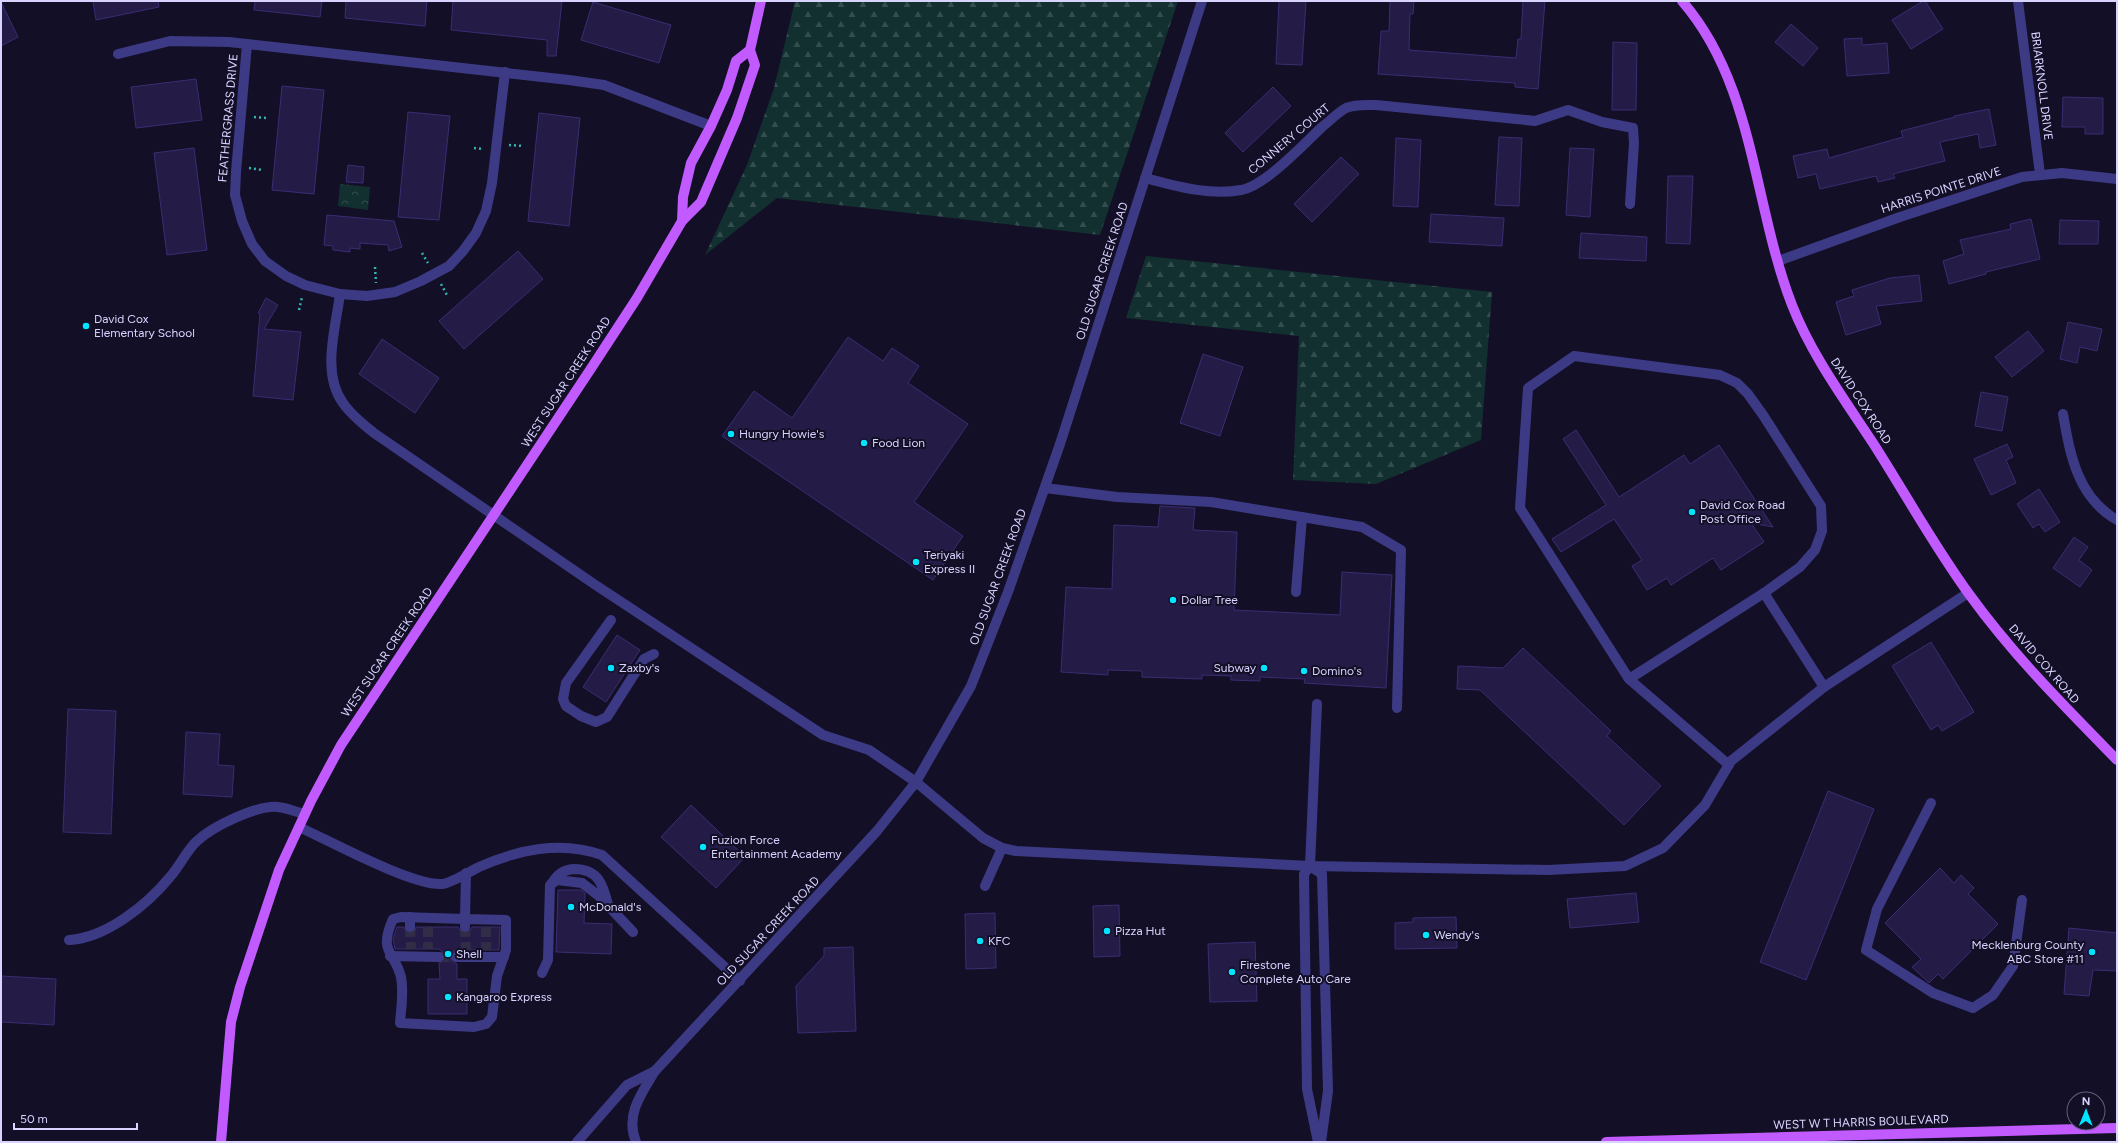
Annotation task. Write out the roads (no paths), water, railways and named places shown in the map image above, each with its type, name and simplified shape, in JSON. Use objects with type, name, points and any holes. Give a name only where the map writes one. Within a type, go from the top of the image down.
[{"type":"main road","name":"WEST SUGAR CREEK ROAD","points":[[221,1142],[231,1022],[240,987],[269,897],[305,814],[341,744],[618,328],[682,220],[701,202],[736,118],[755,65],[750,50],[761,1]]},
{"type":"main road","name":"DAVID COX ROAD","points":[[1682,1],[1698,22],[1718,54],[1736,100],[1778,261],[1792,304],[1818,358],[1968,593],[2014,651],[2064,708],[2117,760]]},
{"type":"main road","name":"WEST SUGAR CREEK ROAD","points":[[682,220],[684,197],[691,163],[711,126],[727,90],[736,61],[750,50]]},
{"type":"main road","name":"WEST W T HARRIS BOULEVARD","points":[[1606,1142],[2117,1128]]},
{"type":"street","name":"OLD SUGAR CREEK ROAD","points":[[636,1142],[632,1125],[633,1112],[655,1072],[877,831],[916,782],[971,686],[1008,592],[1045,488],[1202,1]]},
{"type":"street","name":"BRIARKNOLL DRIVE","points":[[2018,1],[2040,174]]},
{"type":"street","name":"FEATHERGRASS DRIVE","points":[[118,54],[170,41],[247,44],[505,72],[604,85],[711,126]]},
{"type":"street","name":"FEATHERGRASS DRIVE","points":[[247,44],[235,195],[242,221],[252,244],[265,261],[286,276],[305,286],[340,294],[367,296],[395,292],[421,281],[449,266],[463,251],[476,232],[486,210],[492,183],[505,72]]},
{"type":"street","name":"CONNERY COURT","points":[[1145,178],[1198,190],[1220,192],[1242,190],[1257,183],[1278,167],[1334,116],[1346,108],[1358,105],[1376,105],[1535,121],[1568,110],[1602,122],[1633,128],[1634,143],[1630,204]]},
{"type":"street","name":"HARRIS POINTE DRIVE","points":[[1778,261],[2022,177],[2040,174],[2088,174],[2117,179]]},
{"type":"street","points":[[340,294],[332,355],[334,386],[342,402],[351,413],[374,433],[594,584],[823,735],[868,750],[916,782],[983,838],[1002,848],[1016,851],[1310,866],[1548,870],[1625,866],[1663,848],[1705,805],[1732,761],[1824,687],[1968,593]]},
{"type":"street","points":[[1629,679],[1764,593],[1800,567],[1815,550],[1822,531],[1821,506],[1748,394],[1736,383],[1720,375],[1574,356],[1528,388],[1520,508],[1629,679],[1729,765]]},
{"type":"street","points":[[2063,414],[2070,454],[2077,474],[2096,502],[2117,520]]},
{"type":"street","points":[[1045,488],[1118,497],[1211,502],[1362,527],[1401,550],[1397,708]]},
{"type":"street","points":[[1296,592],[1302,517]]},
{"type":"street","points":[[1764,593],[1824,687]]},
{"type":"street","points":[[611,620],[566,683],[563,699],[566,706],[581,716],[596,722],[607,717],[644,659],[654,654]]},
{"type":"street","points":[[1317,704],[1310,866],[1304,874],[1307,1089],[1320,1142]]},
{"type":"street","points":[[1931,803],[1877,909],[1866,950],[1933,993],[1973,1008],[1993,995],[2013,966],[2022,900]]},
{"type":"street","points":[[69,940],[98,935],[148,902],[170,877],[197,841],[215,829],[243,815],[267,808],[278,807],[305,814]]},
{"type":"street","points":[[299,827],[412,879],[443,884],[500,858],[539,848],[585,849],[602,855],[740,981]]},
{"type":"street","points":[[985,886],[1002,848]]},
{"type":"street","points":[[1310,866],[1322,874],[1328,1091],[1320,1142]]},
{"type":"street","points":[[542,973],[548,960],[548,896],[552,884],[558,874],[569,870],[586,869],[595,875],[605,890],[609,907]]},
{"type":"street","points":[[465,923],[466,873]]},
{"type":"street","points":[[552,884],[557,880],[582,883],[609,907],[633,932]]},
{"type":"street","points":[[401,917],[410,922],[465,923],[486,923],[506,920],[506,950],[496,976],[492,1017],[486,1024],[474,1027],[400,1023],[400,976],[387,948],[388,932],[393,920],[401,917]]},
{"type":"street","points":[[390,956],[411,953],[428,953],[439,957]]},
{"type":"street","points":[[463,955],[486,954],[504,957]]},
{"type":"street","name":"OLD SUGAR CREEK ROAD","points":[[577,1142],[627,1085],[655,1072]]},
{"type":"tunnel","points":[[410,927],[411,949]]},
{"type":"tunnel","points":[[428,927],[428,949]]},
{"type":"tunnel","points":[[465,927],[466,950]]},
{"type":"tunnel","points":[[486,927],[486,950]]},
{"type":"tunnel","points":[[439,957],[456,957]]},
{"type":"place","name":"David Cox Elementary School","points":[[86,326]]},
{"type":"place","name":"Hungry Howie's","points":[[731,434]]},
{"type":"place","name":"Food Lion","points":[[864,443]]},
{"type":"place","name":"David Cox Road Post Office","points":[[1692,512]]},
{"type":"place","name":"Teriyaki Express II","points":[[916,562]]},
{"type":"place","name":"Dollar Tree","points":[[1173,600]]},
{"type":"place","name":"Zaxby's","points":[[611,668]]},
{"type":"place","name":"Subway","points":[[1264,668]]},
{"type":"place","name":"Domino's","points":[[1304,671]]},
{"type":"place","name":"Fuzion Force Entertainment Academy","points":[[703,847]]},
{"type":"place","name":"McDonald's","points":[[571,907]]},
{"type":"place","name":"Pizza Hut","points":[[1107,931]]},
{"type":"place","name":"Wendy's","points":[[1426,935]]},
{"type":"place","name":"KFC","points":[[980,941]]},
{"type":"place","name":"Mecklenburg County ABC Store #11","points":[[2092,952]]},
{"type":"place","name":"Shell","points":[[448,954]]},
{"type":"place","name":"Firestone Complete Auto Care","points":[[1232,972]]},
{"type":"place","name":"Kangaroo Express","points":[[448,997]]}]
